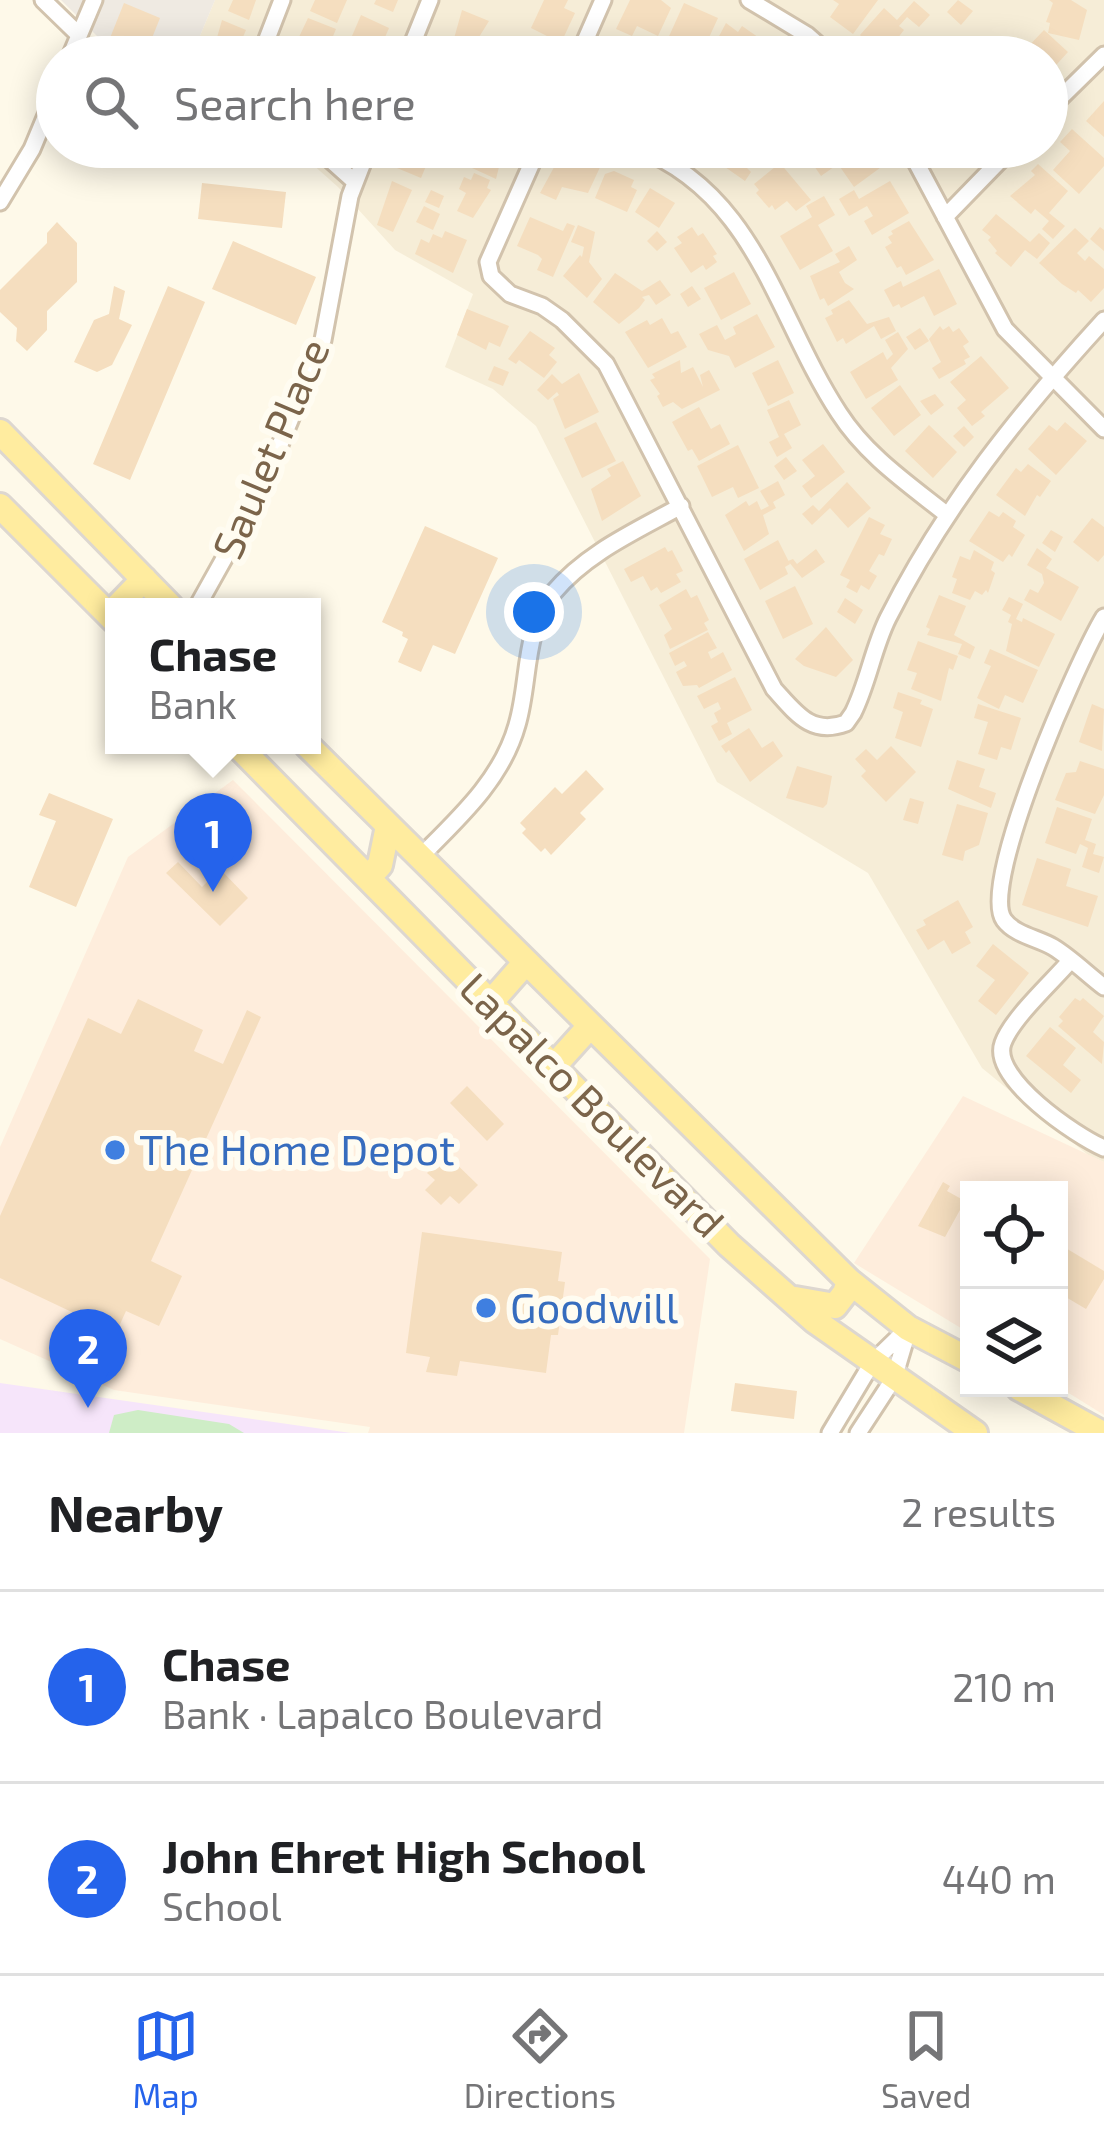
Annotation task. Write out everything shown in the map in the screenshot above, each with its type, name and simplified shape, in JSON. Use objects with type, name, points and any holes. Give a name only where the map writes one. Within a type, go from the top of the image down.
[{"type":"main road","points":[[2,436],[162,598]]},
{"type":"main road","points":[[0,506],[105,605]]},
{"type":"main road","points":[[127,598],[144,579]]},
{"type":"main road","name":"Lapalco Boulevard","points":[[247,754],[729,1245],[872,1363],[975,1433]]},
{"type":"main road","name":"Lapalco Boulevard","points":[[316,754],[849,1281],[908,1328],[960,1355]]},
{"type":"main road","points":[[368,878],[380,865],[388,826]]},
{"type":"main road","points":[[491,1002],[526,962]]},
{"type":"main road","points":[[554,1066],[590,1026]]},
{"type":"main road","points":[[788,1297],[835,1306],[849,1281]]},
{"type":"main road","points":[[1035,1397],[1101,1433]]},
{"type":"street","points":[[44,0],[80,35],[94,0]]},
{"type":"street","points":[[268,36],[282,0]]},
{"type":"street","points":[[415,36],[430,0]]},
{"type":"street","points":[[587,36],[603,0]]},
{"type":"street","points":[[748,0],[809,36]]},
{"type":"street","points":[[1068,90],[1104,55]]},
{"type":"street","points":[[0,202],[36,139]]},
{"type":"street","points":[[339,168],[355,182]]},
{"type":"street","name":"Saulet Place","points":[[202,598],[260,496],[322,340],[361,168]]},
{"type":"street","points":[[530,168],[488,262],[490,276],[510,294],[562,320],[606,364],[774,689],[803,721],[819,729],[846,723],[853,713],[886,622],[946,514],[1051,378],[1104,320]]},
{"type":"street","points":[[678,168],[753,247],[809,362],[864,448],[946,514]]},
{"type":"street","points":[[919,168],[1005,328],[1104,429]]},
{"type":"street","points":[[945,217],[992,168]]},
{"type":"street","points":[[420,857],[485,788],[502,760],[524,701],[533,631],[552,595],[574,571],[611,544],[681,506]]},
{"type":"street","points":[[1104,617],[1057,710],[1034,771],[1013,837],[999,906],[1002,918],[1012,927],[1054,947],[1104,987]]},
{"type":"street","points":[[1070,961],[1011,1031],[1001,1046],[1002,1057],[1012,1080],[1034,1100],[1104,1148]]},
{"type":"street","points":[[830,1433],[872,1363],[908,1328]]},
{"type":"street","points":[[858,1433],[894,1378],[908,1328]]},
{"type":"shaded area","points":[[61,0],[215,0],[200,36],[97,36]]},
{"type":"shaded area","points":[[215,0],[1104,0],[1104,1162],[1088,1155],[982,1068],[868,873],[717,782],[536,426],[493,389],[445,367],[473,294],[395,250],[317,168],[1068,168],[1068,36],[200,36]]},
{"type":"shaded area","points":[[233,780],[710,1259],[684,1433],[368,1433],[370,1427],[114,1390],[0,1339],[0,1147],[128,857]]},
{"type":"shaded area","points":[[963,1096],[1104,1162],[1104,1415],[1068,1393],[1068,1181],[960,1181],[960,1328],[854,1263]]},
{"type":"shaded area","points":[[0,1383],[351,1433],[0,1433]]},
{"type":"green space","points":[[138,1410],[229,1424],[244,1433],[109,1433],[114,1415]]},
{"type":"building","points":[[233,0],[256,0],[249,20],[228,11]]},
{"type":"building","points":[[315,0],[347,0],[337,23],[310,11]]},
{"type":"building","points":[[376,0],[398,0],[393,12],[374,4]]},
{"type":"building","points":[[544,0],[568,0],[564,8],[575,13],[564,36],[547,36],[531,28]]},
{"type":"building","points":[[630,0],[661,0],[671,8],[658,36],[637,26],[632,36],[616,29]]},
{"type":"building","points":[[833,0],[878,0],[853,34],[830,17],[839,4]]},
{"type":"building","points":[[958,0],[973,11],[961,25],[947,12]]},
{"type":"building","points":[[1049,0],[1071,0],[1087,10],[1079,40],[1048,33],[1050,23],[1046,22],[1053,3]]},
{"type":"building","points":[[914,1],[930,15],[919,27],[907,17],[899,26],[904,30],[899,36],[860,35],[884,8],[897,20]]},
{"type":"building","points":[[124,3],[160,18],[153,36],[111,36]]},
{"type":"building","points":[[684,3],[718,18],[710,36],[669,36]]},
{"type":"building","points":[[462,10],[489,21],[480,36],[455,36]]},
{"type":"building","points":[[361,15],[389,28],[386,36],[352,36]]},
{"type":"building","points":[[308,18],[336,29],[333,36],[299,36]]},
{"type":"building","points":[[222,20],[246,30],[243,36],[217,36]]},
{"type":"building","points":[[726,23],[756,36],[719,36]]},
{"type":"building","points":[[1104,101],[1104,137],[1086,121]]},
{"type":"building","points":[[1072,129],[1104,158],[1104,166],[1079,194],[1053,170],[1068,168]]},
{"type":"building","points":[[397,168],[425,168],[421,178]]},
{"type":"building","points":[[472,168],[499,168],[496,179]]},
{"type":"building","points":[[554,168],[600,168],[588,193],[562,187],[556,200],[540,193]]},
{"type":"building","points":[[726,168],[747,168],[751,172],[745,181]]},
{"type":"building","points":[[774,168],[784,168],[811,200],[796,211],[787,201],[775,210],[756,193],[754,184]]},
{"type":"building","points":[[841,168],[880,168],[854,187]]},
{"type":"building","points":[[1042,168],[1068,191],[1049,213],[1065,226],[1053,239],[1042,229],[1049,221],[1035,209],[1031,214],[1010,196],[1035,175],[1031,171]]},
{"type":"building","points":[[614,171],[634,180],[631,187],[637,190],[627,212],[595,198],[605,174]]},
{"type":"building","points":[[474,173],[490,180],[487,188],[491,190],[473,218],[457,211],[466,193],[459,189],[464,177],[471,180]]},
{"type":"building","points":[[392,181],[412,190],[393,232],[377,225]]},
{"type":"building","points":[[890,181],[909,213],[872,235],[864,221],[873,216],[867,206],[849,216],[839,199],[854,190],[859,199]]},
{"type":"building","points":[[202,183],[286,192],[282,228],[198,219]]},
{"type":"building","points":[[650,188],[675,203],[659,228],[635,212]]},
{"type":"building","points":[[431,190],[444,196],[439,208],[425,202]]},
{"type":"building","points":[[824,196],[835,215],[818,225],[833,251],[800,270],[780,236],[812,217],[806,206]]},
{"type":"building","points":[[424,206],[440,214],[433,230],[416,222]]},
{"type":"building","points":[[996,214],[1030,242],[1039,233],[1050,243],[1037,259],[1025,250],[1011,267],[995,253],[988,240],[991,237],[982,230]]},
{"type":"building","points":[[530,217],[563,231],[567,223],[575,226],[553,277],[537,270],[542,259],[538,255],[517,246]]},
{"type":"building","points":[[909,221],[934,260],[906,275],[885,247],[892,243],[891,231]]},
{"type":"building","points":[[57,222],[77,243],[77,282],[47,311],[47,330],[27,351],[16,341],[17,328],[0,312],[0,290],[47,243],[47,233]]},
{"type":"building","points":[[578,225],[595,232],[589,262],[602,279],[587,298],[563,276],[582,257],[584,247],[571,242]]},
{"type":"building","points":[[692,227],[698,236],[703,233],[717,262],[691,273],[674,248],[682,243],[677,237]]},
{"type":"building","points":[[1100,227],[1104,230],[1104,251],[1090,239]]},
{"type":"building","points":[[1075,228],[1089,241],[1077,253],[1104,269],[1104,288],[1091,302],[1039,263]]},
{"type":"building","points":[[445,231],[467,240],[453,273],[415,254],[421,239],[429,243],[433,234],[442,238]]},
{"type":"building","points":[[657,231],[667,242],[657,251],[647,241]]},
{"type":"building","points":[[233,241],[316,277],[296,325],[212,289]]},
{"type":"building","points":[[849,246],[857,260],[839,272],[854,289],[828,306],[824,298],[820,300],[810,276],[840,262],[835,254]]},
{"type":"building","points":[[939,269],[957,304],[934,316],[924,296],[901,308],[899,304],[893,307],[884,290],[901,281],[903,287]]},
{"type":"building","points":[[734,272],[751,304],[721,320],[704,288]]},
{"type":"building","points":[[615,273],[642,291],[660,280],[671,295],[656,305],[649,295],[642,297],[645,300],[639,308],[619,324],[593,302]]},
{"type":"building","points":[[114,286],[125,291],[119,319],[132,325],[112,365],[97,372],[74,362],[94,320],[109,314]]},
{"type":"building","points":[[168,286],[205,302],[130,480],[93,464]]},
{"type":"building","points":[[692,286],[701,299],[688,307],[680,294]]},
{"type":"building","points":[[849,300],[867,324],[889,317],[896,331],[881,339],[874,326],[846,344],[843,338],[837,342],[825,318]]},
{"type":"building","points":[[467,309],[509,326],[500,347],[489,342],[486,350],[457,335]]},
{"type":"building","points":[[757,314],[775,347],[735,368],[729,356],[708,350],[699,334],[717,325],[725,340],[736,334],[733,327]]},
{"type":"building","points":[[662,318],[671,334],[678,331],[687,347],[648,368],[625,332]]},
{"type":"building","points":[[940,326],[943,330],[949,326],[953,332],[959,328],[969,342],[963,346],[970,357],[939,379],[932,368],[941,362],[929,339]]},
{"type":"building","points":[[920,328],[929,341],[915,350],[906,337]]},
{"type":"building","points":[[530,331],[555,348],[549,355],[557,362],[544,378],[519,360],[516,364],[508,359]]},
{"type":"building","points":[[898,332],[908,349],[891,368],[898,380],[866,399],[850,372],[883,352],[887,360],[893,354],[885,340]]},
{"type":"building","points":[[981,356],[1009,388],[972,426],[957,408],[966,400],[950,382]]},
{"type":"building","points":[[680,360],[681,373],[693,367],[703,387],[700,375],[709,370],[720,390],[682,409],[673,402],[663,407],[650,380],[655,378],[652,374]]},
{"type":"building","points":[[778,360],[794,393],[768,406],[752,373]]},
{"type":"building","points":[[494,366],[509,372],[503,386],[488,380]]},
{"type":"building","points":[[579,373],[599,412],[565,429],[553,399],[557,392],[548,400],[537,390],[552,374],[562,384]]},
{"type":"building","points":[[900,385],[921,415],[894,436],[871,408]]},
{"type":"building","points":[[935,394],[944,405],[931,415],[920,401]]},
{"type":"building","points":[[789,400],[801,425],[784,434],[792,448],[777,457],[769,442],[779,437],[767,410]]},
{"type":"building","points":[[699,407],[711,429],[720,424],[730,444],[699,461],[672,422]]},
{"type":"building","points":[[596,422],[616,461],[582,478],[564,438]]},
{"type":"building","points":[[1065,422],[1087,441],[1056,475],[1028,449],[1049,425],[1057,431]]},
{"type":"building","points":[[929,425],[957,452],[933,478],[905,451]]},
{"type":"building","points":[[964,426],[974,437],[964,447],[953,436]]},
{"type":"building","points":[[823,444],[845,472],[811,498],[802,486],[815,476],[802,460]]},
{"type":"building","points":[[738,445],[759,488],[738,498],[733,487],[712,497],[697,466]]},
{"type":"building","points":[[786,457],[797,471],[784,480],[774,466]]},
{"type":"building","points":[[623,461],[641,496],[602,521],[591,489],[611,476],[607,469]]},
{"type":"building","points":[[1028,464],[1051,481],[1025,516],[996,495],[1016,468],[1021,472]]},
{"type":"building","points":[[778,481],[785,495],[763,515],[769,534],[744,551],[725,515],[746,501],[749,506],[757,501],[761,510],[769,506],[760,491]]},
{"type":"building","points":[[847,482],[871,508],[848,528],[830,508],[812,525],[802,514],[813,505],[819,511]]},
{"type":"building","points":[[989,511],[999,517],[1003,512],[1025,535],[1012,557],[1009,554],[1003,562],[969,541]]},
{"type":"building","points":[[869,517],[885,525],[880,534],[892,539],[869,571],[877,576],[869,590],[861,585],[857,593],[846,587],[850,580],[840,575]]},
{"type":"building","points":[[1092,518],[1104,527],[1104,555],[1098,562],[1073,542]]},
{"type":"building","points":[[425,526],[498,558],[455,654],[433,645],[421,672],[398,662],[408,639],[382,622]]},
{"type":"building","points":[[1051,530],[1063,537],[1055,552],[1042,543]]},
{"type":"building","points":[[778,540],[790,564],[785,567],[788,574],[760,590],[744,559]]},
{"type":"building","points":[[665,547],[672,550],[683,571],[676,574],[681,582],[661,593],[657,587],[651,591],[643,576],[631,582],[624,569]]},
{"type":"building","points":[[1037,548],[1052,559],[1046,568],[1079,587],[1061,621],[1024,600],[1030,589],[1038,593],[1044,583],[1042,574],[1027,565]]},
{"type":"building","points":[[816,549],[825,562],[802,578],[788,561],[797,564]]},
{"type":"building","points":[[974,550],[994,562],[991,570],[995,573],[988,593],[975,591],[970,600],[952,593],[957,579],[952,577],[960,556],[970,560]]},
{"type":"building","points":[[795,586],[813,624],[783,639],[765,601]]},
{"type":"building","points":[[686,589],[691,598],[697,595],[709,620],[704,623],[708,630],[670,649],[664,635],[672,629],[659,605]]},
{"type":"building","points":[[939,595],[966,606],[954,635],[975,647],[970,659],[958,654],[962,644],[927,635]]},
{"type":"building","points":[[1009,597],[1023,604],[1016,619],[1055,634],[1039,667],[1006,651],[1012,624],[1008,622],[1011,615],[1002,610]]},
{"type":"building","points":[[845,598],[863,610],[855,624],[837,612]]},
{"type":"building","points":[[826,627],[853,660],[836,677],[795,659]]},
{"type":"building","points":[[708,632],[717,648],[708,652],[711,659],[723,652],[732,670],[699,688],[683,686],[676,672],[687,666],[684,661],[675,666],[669,653]]},
{"type":"building","points":[[918,641],[958,656],[953,670],[949,668],[941,701],[911,689],[917,673],[907,670]]},
{"type":"building","points":[[990,649],[1038,670],[1023,703],[1005,695],[999,709],[977,698],[991,666],[984,663]]},
{"type":"building","points":[[735,677],[752,710],[727,723],[732,734],[719,741],[711,726],[718,722],[714,713],[721,709],[718,702],[704,709],[697,696]]},
{"type":"building","points":[[898,692],[933,709],[921,747],[895,738],[903,712],[893,708]]},
{"type":"building","points":[[978,704],[1021,718],[1011,750],[1001,747],[997,760],[978,754],[988,722],[974,718]]},
{"type":"building","points":[[1092,704],[1104,709],[1102,751],[1079,742]]},
{"type":"building","points":[[749,728],[762,748],[773,741],[783,756],[750,782],[729,750],[726,753],[721,746]]},
{"type":"building","points":[[891,746],[916,772],[886,802],[861,776],[866,771],[855,759],[866,749],[877,760]]},
{"type":"building","points":[[957,760],[985,769],[979,787],[996,793],[991,808],[948,789]]},
{"type":"building","points":[[1080,761],[1104,769],[1104,795],[1095,814],[1055,800],[1066,773],[1076,772]]},
{"type":"building","points":[[797,766],[832,776],[823,808],[786,798]]},
{"type":"building","points":[[586,770],[604,789],[580,813],[586,819],[551,855],[545,848],[541,852],[522,833],[526,829],[520,823],[555,787],[562,794]]},
{"type":"building","points":[[49,793],[113,819],[76,907],[29,887],[56,821],[39,815]]},
{"type":"building","points":[[910,798],[924,802],[918,824],[903,820]]},
{"type":"building","points":[[957,804],[988,813],[979,845],[965,851],[963,861],[942,855]]},
{"type":"building","points":[[1057,807],[1092,819],[1085,840],[1096,844],[1093,854],[1104,857],[1099,873],[1082,867],[1088,848],[1080,844],[1076,854],[1045,843]]},
{"type":"building","points":[[1037,858],[1071,869],[1066,886],[1098,896],[1088,927],[1022,905]]},
{"type":"building","points":[[178,862],[202,887],[220,869],[248,898],[220,926],[166,873]]},
{"type":"building","points":[[958,900],[973,927],[965,932],[971,943],[952,954],[944,940],[928,950],[916,930],[926,925],[923,920]]},
{"type":"building","points":[[993,944],[1029,973],[996,1015],[978,1001],[995,980],[976,966]]},
{"type":"building","points":[[1075,998],[1083,998],[1104,1016],[1093,1032],[1104,1042],[1102,1064],[1058,1026],[1063,1021],[1059,1017]]},
{"type":"building","name":"The Home Depot","points":[[138,999],[203,1030],[194,1051],[223,1064],[247,1010],[261,1017],[151,1261],[182,1276],[159,1326],[126,1311],[116,1333],[0,1278],[0,1216],[88,1018],[121,1034]]},
{"type":"building","points":[[1050,1027],[1076,1048],[1063,1065],[1081,1080],[1071,1093],[1026,1056]]},
{"type":"building","points":[[467,1086],[504,1124],[487,1141],[450,1103]]},
{"type":"building","points":[[446,1154],[478,1185],[459,1204],[450,1196],[441,1205],[425,1190],[435,1180],[427,1173]]},
{"type":"building","points":[[943,1182],[950,1186],[947,1191],[960,1198],[960,1210],[945,1237],[918,1226]]},
{"type":"building","name":"Goodwill","points":[[422,1232],[562,1252],[558,1281],[565,1282],[558,1335],[551,1335],[546,1373],[460,1361],[457,1376],[426,1372],[430,1357],[406,1353]]},
{"type":"building","points":[[1068,1249],[1104,1271],[1086,1309],[1068,1298]]},
{"type":"building","points":[[735,1383],[797,1391],[794,1419],[731,1411]]},
{"type":"place","name":"Chase","points":[[213,892]]},
{"type":"place","name":"The Home Depot","points":[[115,1150]]},
{"type":"place","name":"Goodwill","points":[[486,1308]]},
{"type":"place","name":"John Ehret High School","points":[[88,1408]]}]
